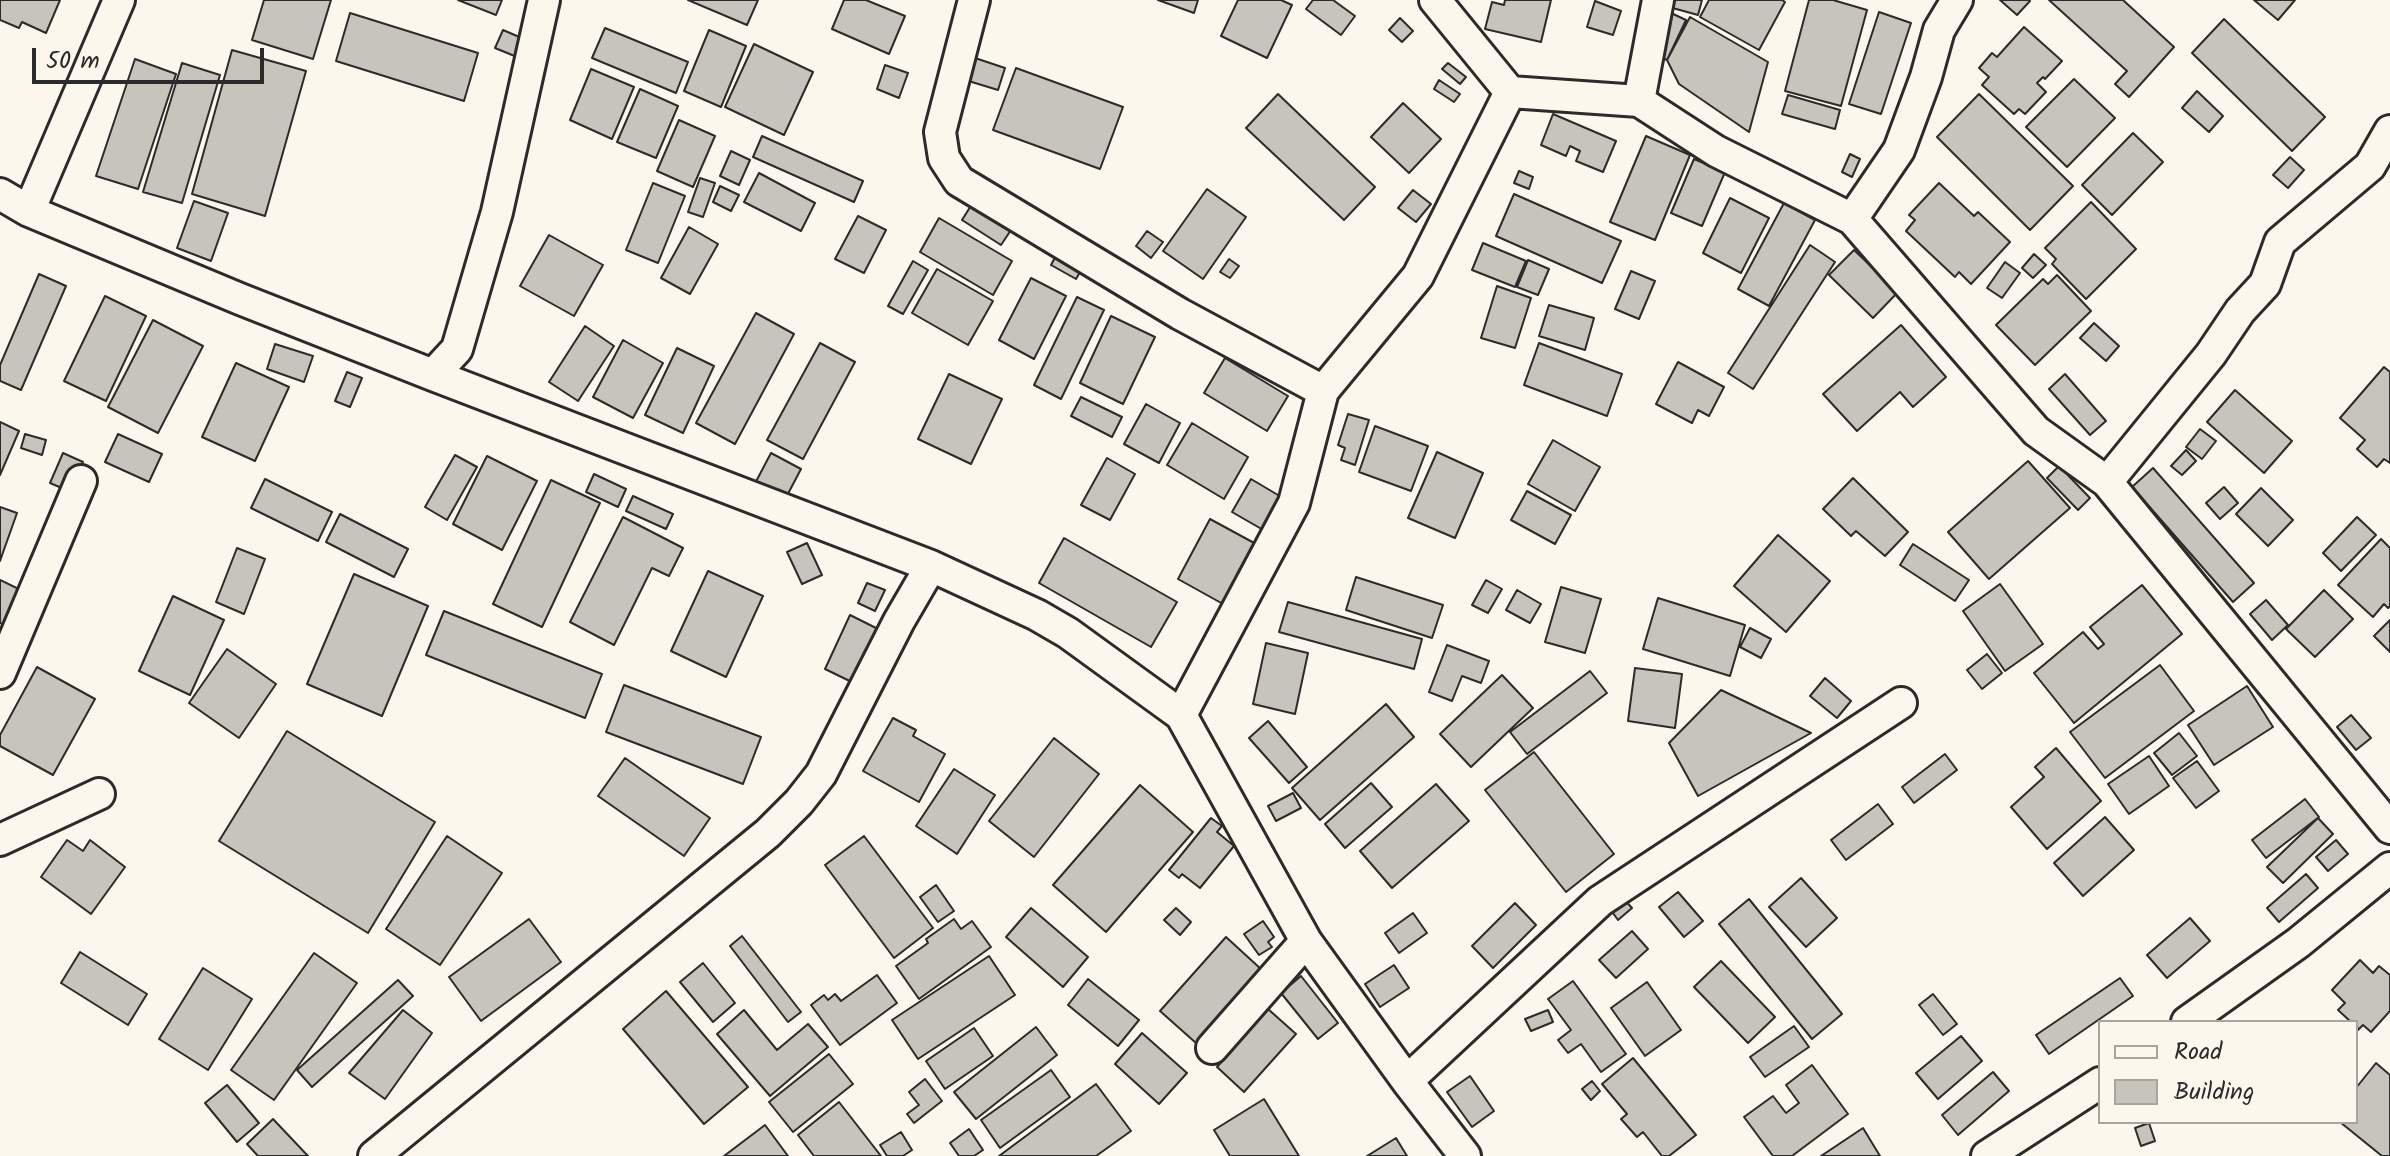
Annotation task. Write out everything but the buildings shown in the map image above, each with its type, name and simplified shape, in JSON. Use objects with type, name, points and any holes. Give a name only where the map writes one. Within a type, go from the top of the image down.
[{"type":"street","points":[[29,211],[119,0]]},
{"type":"street","points":[[433,375],[457,349],[497,212],[544,0]]},
{"type":"street","points":[[974,0],[940,132],[944,158],[959,181],[1180,314],[1323,391]]},
{"type":"street","points":[[1435,0],[1510,92],[1639,101],[1716,151],[1852,219],[2036,431],[2107,482],[2390,828]]},
{"type":"street","points":[[1639,101],[1658,0]]},
{"type":"street","points":[[1852,219],[1899,150],[1926,77],[1939,30],[1957,0]]},
{"type":"street","points":[[1181,715],[1294,503],[1323,391],[1418,276],[1510,92]]},
{"type":"street","points":[[2107,482],[2211,354],[2240,311],[2265,284],[2280,242],[2370,166],[2390,131]]},
{"type":"street","points":[[0,194],[29,211],[240,299],[931,566],[1068,633],[1181,715],[1306,941],[1465,1156]]},
{"type":"street","points":[[0,673],[81,481]]},
{"type":"street","points":[[374,1156],[756,843],[799,802],[821,774],[899,621],[931,566]]},
{"type":"street","points":[[1407,1081],[1600,901],[1901,703]]},
{"type":"street","points":[[0,840],[99,794]]},
{"type":"street","points":[[2190,1020],[2298,943],[2390,868]]},
{"type":"street","points":[[1212,1048],[1306,941]]},
{"type":"street","points":[[1987,1156],[2098,1084]]}]
